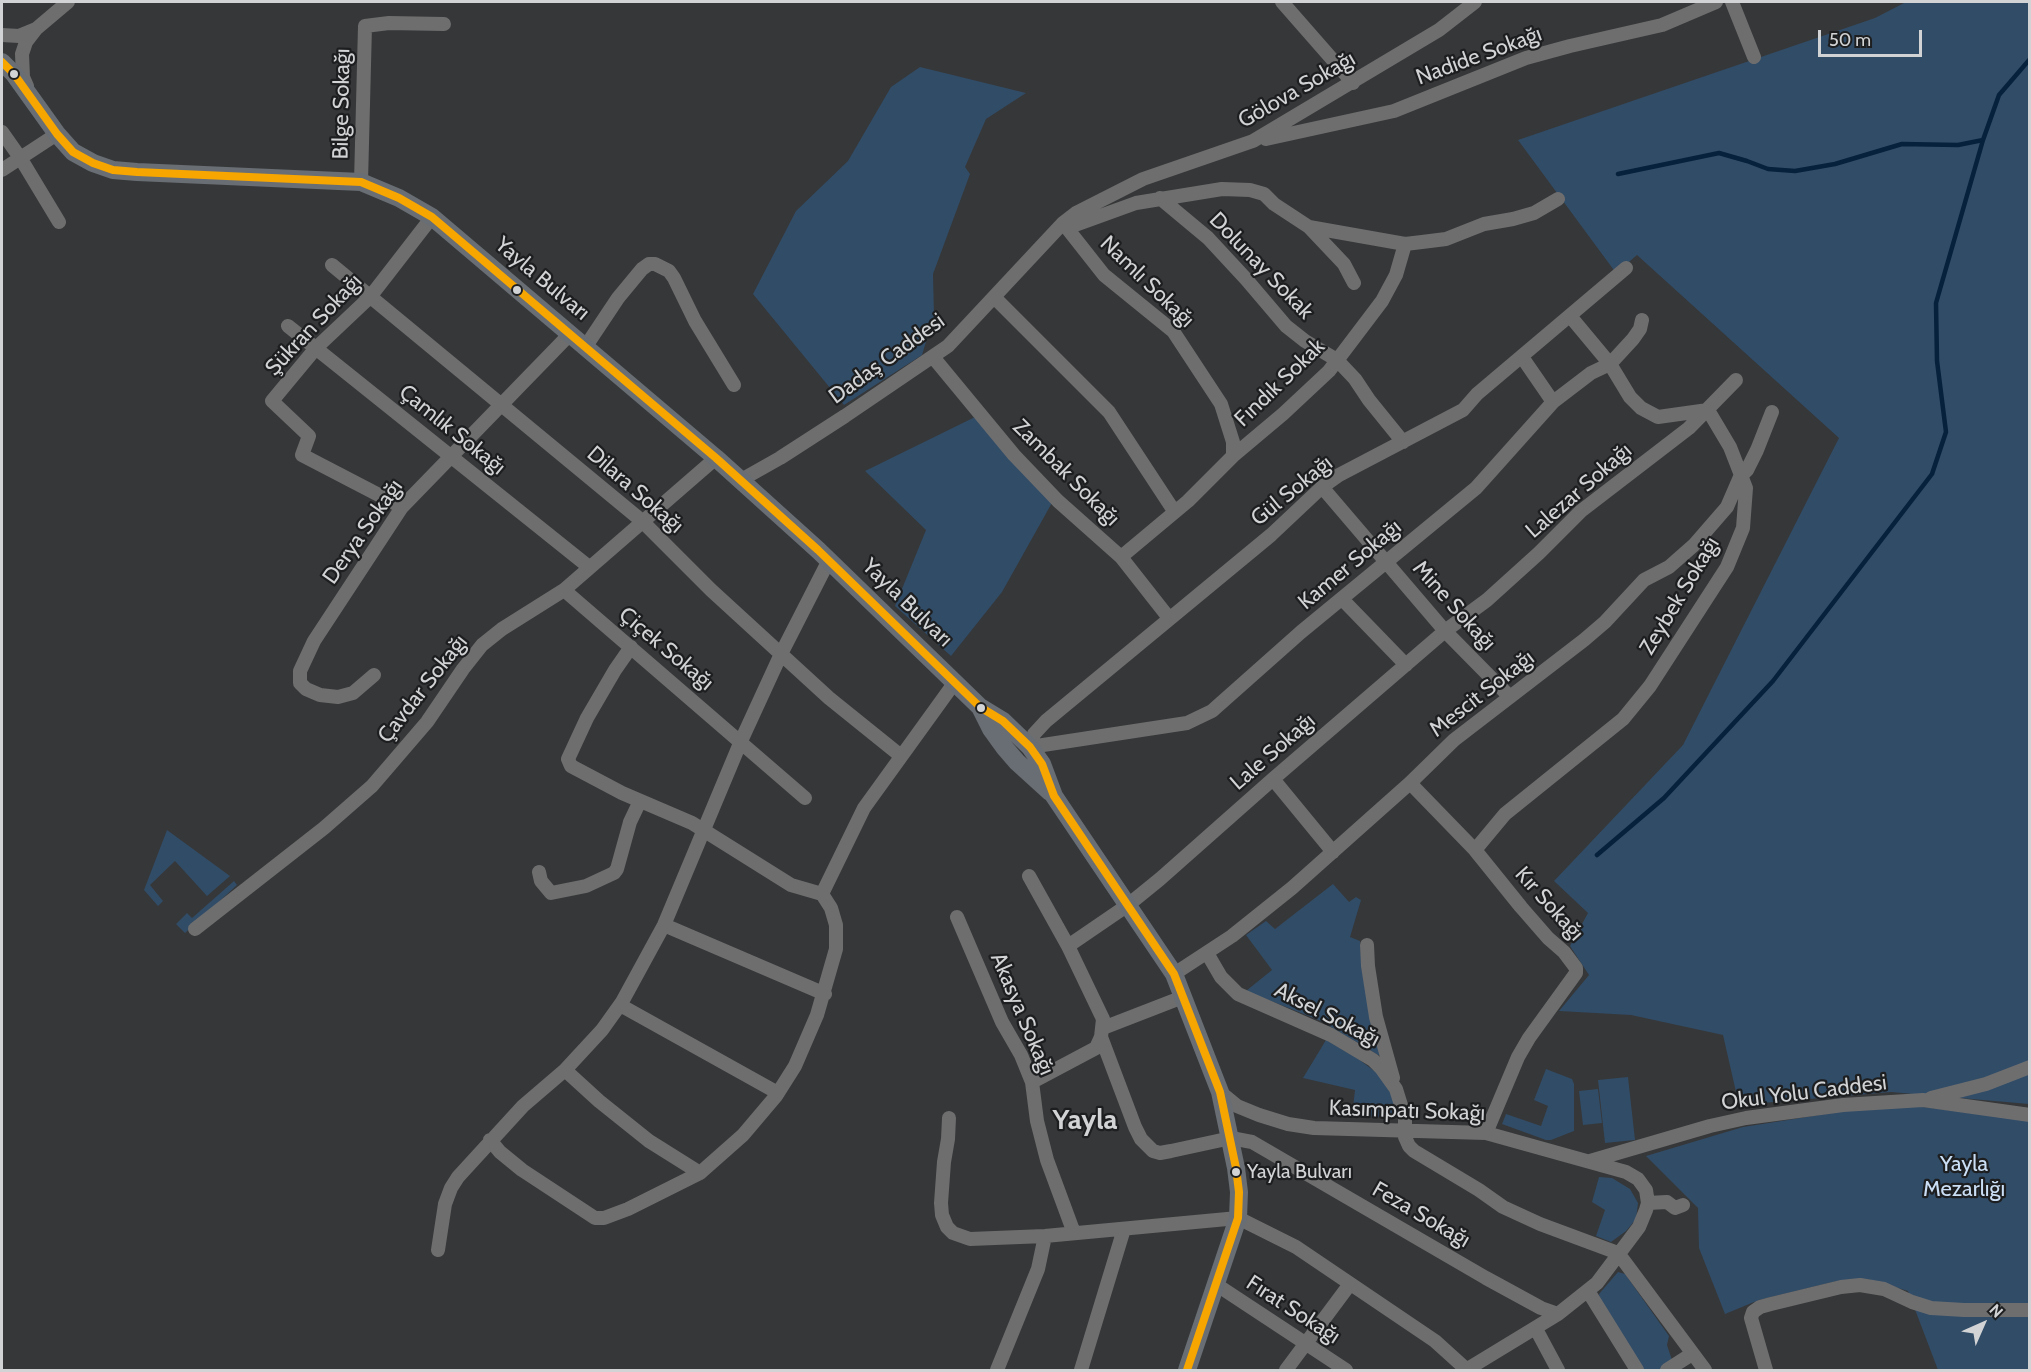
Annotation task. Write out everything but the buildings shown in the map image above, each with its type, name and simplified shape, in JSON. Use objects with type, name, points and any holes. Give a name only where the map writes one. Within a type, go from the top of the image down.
[{"type":"main road","name":"Yayla Bulvarı","points":[[2,62],[14,74],[57,134],[73,152],[93,163],[113,170],[183,175],[361,182],[399,198],[432,218],[586,346],[741,480],[829,560],[980,707],[1003,721],[1030,747],[1042,764],[1054,796]]},
{"type":"main road","name":"Yayla Bulvarı","points":[[980,707],[991,729],[1004,747],[1054,796],[1174,974],[1220,1092],[1231,1138],[1239,1192],[1238,1218],[1187,1371]]},
{"type":"street","points":[[33,102],[21,64],[26,42],[36,29],[69,2]]},
{"type":"street","points":[[1282,2],[1353,82]]},
{"type":"street","name":"Gölova Sokağı","points":[[1065,225],[1076,213],[1143,179],[1253,141],[1439,30],[1475,2]]},
{"type":"street","name":"Nadide Sokağı","points":[[1253,141],[1394,111],[1526,58],[1662,25],[1716,2]]},
{"type":"street","points":[[1732,2],[1754,57]]},
{"type":"street","name":"Bilge Sokağı","points":[[361,182],[365,26],[389,23],[444,24]]},
{"type":"street","points":[[2,35],[19,36],[36,29]]},
{"type":"street","points":[[2,132],[59,222]]},
{"type":"street","points":[[2,171],[57,134]]},
{"type":"street","name":"Dadaş Caddesi","points":[[741,480],[799,446],[948,346],[1065,225],[1136,203],[1222,189],[1250,190],[1264,194],[1274,204],[1309,227]]},
{"type":"street","name":"Dolunay Sokak","points":[[1160,198],[1208,238],[1286,326],[1305,341],[1337,360],[1355,379],[1403,441]]},
{"type":"street","points":[[1309,227],[1405,244],[1446,239],[1484,224],[1534,213],[1558,199]]},
{"type":"street","name":"Şükran Sokağı","points":[[402,507],[302,455],[309,435],[272,401],[316,348],[370,297],[432,218]]},
{"type":"street","name":"Namlı Sokağı","points":[[1065,225],[1104,275],[1173,331],[1221,404],[1233,442],[1233,456]]},
{"type":"street","points":[[1309,227],[1344,264],[1354,283]]},
{"type":"street","name":"Fındık Sokak","points":[[1233,456],[1329,371],[1382,301],[1396,275],[1405,244]]},
{"type":"street","points":[[586,346],[618,298],[642,269],[649,264],[655,264],[669,271],[674,278],[695,321],[734,385]]},
{"type":"street","name":"Dilara Sokağı","points":[[332,265],[642,520],[711,590],[829,698],[901,756]]},
{"type":"street","name":"Gül Sokağı","points":[[1030,747],[1034,734],[1046,721],[1271,535],[1322,487],[1339,475],[1463,410],[1477,394],[1626,268]]},
{"type":"street","points":[[994,297],[1109,412],[1174,511]]},
{"type":"street","points":[[1570,316],[1610,364],[1630,397],[1641,408],[1658,417],[1708,410]]},
{"type":"street","name":"Kamer Sokağı","points":[[1030,747],[1187,723],[1212,711],[1385,562],[1476,488],[1553,402],[1591,373],[1610,364],[1636,334],[1642,320]]},
{"type":"street","name":"Çamlık Sokağı","points":[[288,326],[589,567]]},
{"type":"street","name":"Derya Sokağı","points":[[374,675],[353,693],[338,697],[306,689],[300,683],[300,671],[314,641],[402,507],[570,334]]},
{"type":"street","name":"Zambak Sokağı","points":[[933,357],[1014,455],[1058,501],[1121,557],[1169,618]]},
{"type":"street","points":[[1522,357],[1553,402]]},
{"type":"street","name":"Lalezar Sokağı","points":[[1445,631],[1487,600],[1581,511],[1689,428],[1736,380]]},
{"type":"street","name":"Zeybek Sokağı","points":[[1474,850],[1505,814],[1623,719],[1650,686],[1727,567],[1743,528],[1746,488],[1730,447],[1708,410]]},
{"type":"street","name":"Mescit Sokağı","points":[[1174,974],[1263,912],[1410,783],[1454,740],[1584,640],[1605,622],[1644,580],[1669,567],[1694,545],[1727,507],[1740,477],[1747,470],[1757,450],[1772,412]]},
{"type":"street","points":[[1121,557],[1201,489],[1233,456]]},
{"type":"street","name":"Çavdar Sokağı","points":[[195,929],[324,828],[372,786],[427,722],[482,645],[502,629],[564,590],[716,458]]},
{"type":"street","name":"Mine Sokağı","points":[[1322,487],[1445,631],[1510,697]]},
{"type":"street","points":[[438,1250],[445,1204],[458,1177],[523,1106],[565,1070],[602,1030],[620,1005],[664,925],[741,741],[781,654],[829,560]]},
{"type":"street","name":"Çiçek Sokağı","points":[[564,590],[805,798]]},
{"type":"street","points":[[1342,599],[1406,665]]},
{"type":"street","name":"Lale Sokağı","points":[[1068,946],[1128,905],[1445,631]]},
{"type":"street","points":[[490,1140],[500,1152],[522,1170],[595,1218],[604,1218],[628,1209],[700,1173],[743,1135],[778,1093],[795,1066],[825,994],[836,949],[836,926],[831,908],[822,894],[791,885],[692,823],[582,774],[571,766],[568,759],[587,718],[615,669],[631,647]]},
{"type":"street","points":[[822,894],[864,808],[955,682]]},
{"type":"street","points":[[1273,778],[1333,852]]},
{"type":"street","name":"Kır Sokağı","points":[[1410,783],[1474,850],[1576,968],[1576,973],[1518,1057],[1485,1133]]},
{"type":"street","points":[[539,872],[541,881],[551,893],[586,886],[614,873],[630,822],[640,801]]},
{"type":"street","points":[[1029,876],[1068,946],[1103,1019],[1102,1033],[1096,1048],[1032,1083]]},
{"type":"street","name":"Akasya Sokağı","points":[[957,917],[1002,1022],[1022,1055],[1032,1083],[1037,1121],[1047,1160],[1074,1233]]},
{"type":"street","points":[[664,925],[825,994]]},
{"type":"street","points":[[1368,945],[1368,966],[1376,1017],[1396,1089]]},
{"type":"street","name":"Aksel Sokağı","points":[[1207,953],[1221,977],[1238,994],[1330,1035],[1373,1060],[1396,1089],[1406,1118],[1404,1130]]},
{"type":"street","points":[[1102,1033],[1183,998]]},
{"type":"street","points":[[620,1005],[778,1093]]},
{"type":"street","points":[[1102,1033],[1135,1127],[1141,1139],[1154,1151],[1160,1153],[1231,1138]]},
{"type":"street","points":[[1923,1100],[1986,1084],[2030,1068]]},
{"type":"street","points":[[565,1070],[649,1141],[700,1173]]},
{"type":"street","name":"Kasımpatı Sokağı","points":[[1220,1092],[1237,1106],[1288,1124],[1314,1128],[1485,1133],[1626,1172],[1638,1179],[1646,1190],[1648,1203]]},
{"type":"street","name":"Okul Yolu Caddesi","points":[[1588,1162],[1710,1126],[1746,1118],[1843,1105],[1923,1100],[2030,1115]]},
{"type":"street","points":[[949,1118],[941,1203],[942,1215],[953,1233],[969,1239],[1045,1236],[1238,1218],[1296,1247],[1435,1341],[1466,1370],[1536,1329],[1597,1283],[1639,1227],[1648,1203],[1667,1202],[1675,1208],[1683,1205]]},
{"type":"street","points":[[1404,1130],[1409,1146],[1414,1151],[1503,1207],[1540,1224],[1618,1253],[1705,1371]]},
{"type":"street","name":"Feza Sokağı","points":[[1231,1138],[1252,1142],[1486,1278],[1541,1308],[1558,1314]]},
{"type":"street","points":[[1081,1371],[1125,1229]]},
{"type":"street","points":[[997,1371],[1038,1269],[1045,1236]]},
{"type":"street","points":[[1286,1371],[1350,1284]]},
{"type":"street","points":[[1766,1371],[1751,1318],[1753,1312],[1760,1307],[1841,1287],[1860,1284],[1884,1289],[1931,1308],[2030,1310]]},
{"type":"street","name":"Fırat Sokağı","points":[[1216,1285],[1346,1371]]},
{"type":"street","points":[[1588,1291],[1637,1371]]},
{"type":"street","points":[[1536,1329],[1558,1371]]},
{"type":"street","points":[[1667,1371],[1692,1354]]},
{"type":"green space","points":[[1906,2],[2029,2],[2029,1104],[1891,1092],[1739,1105],[1723,1035],[1631,1015],[1559,1011],[1589,975],[1570,946],[1588,913],[1554,881],[1683,745],[1839,438],[1637,255],[1616,273],[1518,140],[1875,18]]},
{"type":"green space","points":[[920,67],[1026,93],[986,119],[965,167],[970,174],[933,274],[934,316],[922,355],[844,405],[753,294],[796,211],[848,161],[891,87]]},
{"type":"green space","points":[[975,417],[1053,501],[1002,592],[951,656],[895,606],[926,530],[865,471]]},
{"type":"green space","points":[[167,830],[230,876],[207,896],[175,861],[150,885],[163,901],[158,906],[144,890]]},
{"type":"green space","points":[[234,881],[237,885],[185,933],[176,924],[187,913],[192,918]]},
{"type":"green space","points":[[1333,884],[1349,902],[1356,897],[1361,900],[1350,937],[1360,941],[1362,971],[1380,1056],[1321,1021],[1246,991],[1272,970],[1246,935],[1266,921],[1275,929]]},
{"type":"green space","points":[[1326,1040],[1377,1073],[1392,1095],[1397,1108],[1392,1117],[1352,1116],[1355,1090],[1303,1078]]},
{"type":"green space","points":[[1546,1069],[1572,1079],[1574,1084],[1574,1131],[1551,1140],[1502,1124],[1506,1114],[1541,1126],[1548,1106],[1534,1100]]},
{"type":"green space","points":[[1628,1077],[1635,1140],[1605,1143],[1598,1080]]},
{"type":"green space","points":[[1598,1089],[1602,1123],[1583,1125],[1579,1091]]},
{"type":"green space","name":"Yayla Mezarlığı","points":[[1898,1104],[2029,1120],[2029,1370],[1938,1370],[1908,1291],[1867,1279],[1837,1281],[1759,1300],[1725,1314],[1699,1248],[1698,1208],[1646,1156],[1743,1127]]},
{"type":"green space","points":[[1599,1177],[1612,1178],[1630,1189],[1638,1203],[1636,1219],[1626,1231],[1611,1242],[1596,1236],[1605,1210],[1592,1202]]},
{"type":"green space","points":[[1618,1272],[1625,1274],[1669,1336],[1667,1345],[1672,1360],[1660,1370],[1643,1370],[1600,1301],[1599,1294]]},
{"type":"waterway","points":[[1597,855],[1664,798],[1773,681],[1932,474],[1946,432],[1937,361],[1936,303],[1983,140],[1999,95],[2030,59]]},
{"type":"waterway","points":[[1618,174],[1719,153],[1768,169],[1795,171],[1835,164],[1902,144],[1958,145],[1983,140]]},
{"type":"transit line","points":[[2,62],[14,74],[57,134],[73,152],[93,163],[113,170],[137,172],[361,182],[399,198],[432,217],[716,458],[818,550],[980,707],[1003,721],[1030,747],[1042,764],[1054,796],[1174,974],[1220,1092],[1236,1168],[1239,1192],[1238,1218],[1187,1370]]},
{"type":"place","name":"Yayla Bulvarı","points":[[1236,1172]]},
{"type":"district","name":"Yayla","points":[[1085,1121]]}]
